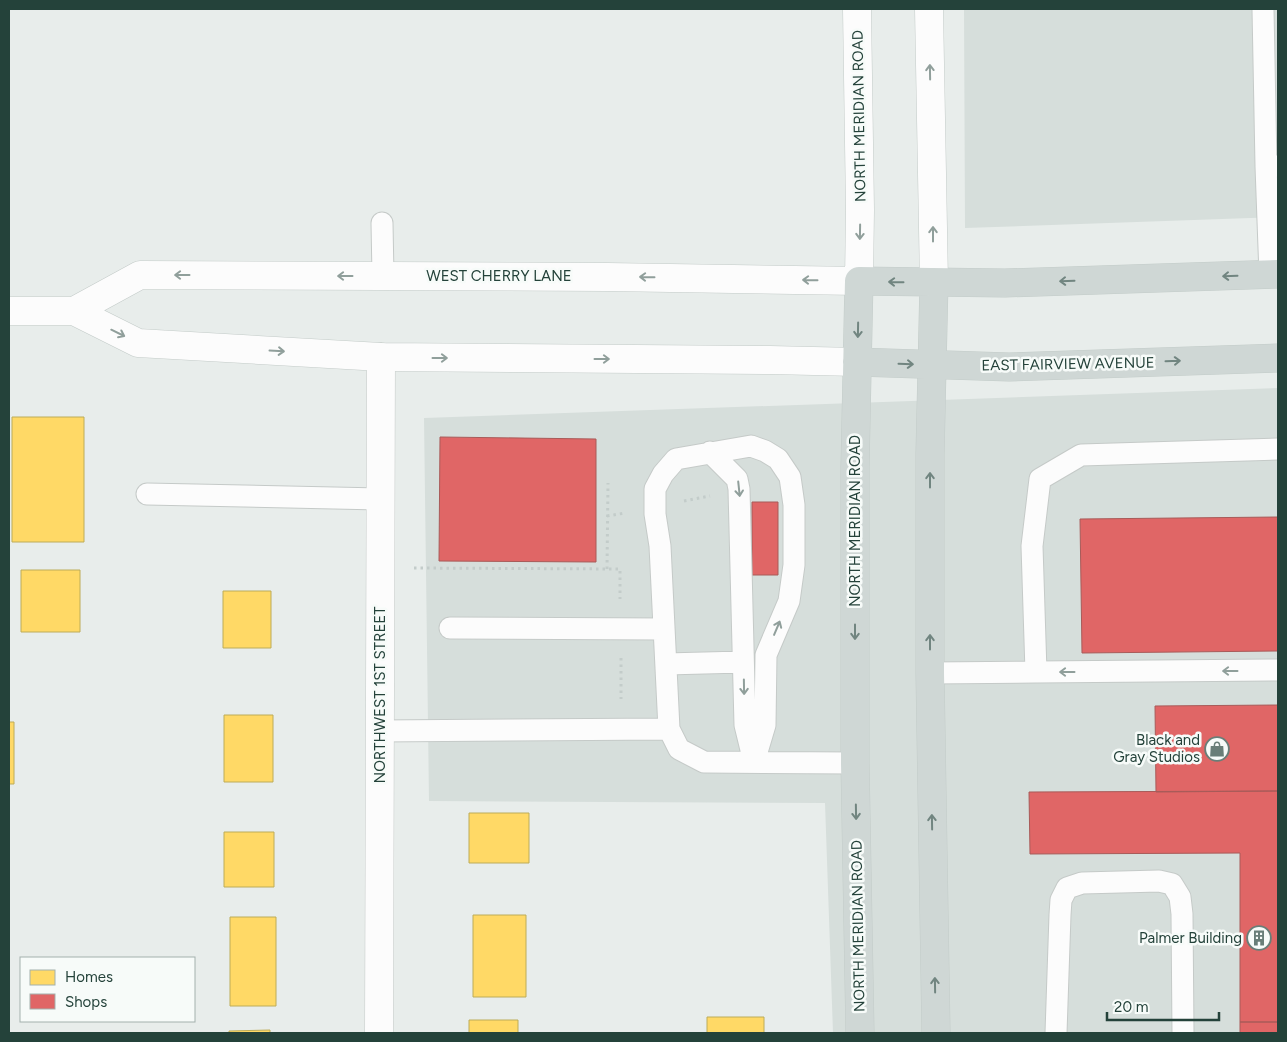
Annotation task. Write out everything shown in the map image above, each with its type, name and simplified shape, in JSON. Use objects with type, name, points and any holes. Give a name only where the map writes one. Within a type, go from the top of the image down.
[{"type":"main road","name":"NORTH MERIDIAN ROAD","points":[[857,9],[860,210],[855,467],[856,763],[860,1033]]},
{"type":"main road","points":[[929,9],[934,283],[930,454],[930,673],[936,1033]]},
{"type":"main road","points":[[934,283],[1005,283],[1274,274]]},
{"type":"main road","name":"WEST CHERRY LANE","points":[[74,311],[140,275],[608,276],[934,283]]},
{"type":"main road","name":"WEST CHERRY LANE","points":[[9,311],[74,311],[138,343],[381,357],[857,362]]},
{"type":"main road","name":"NORTHWEST 1ST STREET","points":[[379,1033],[381,357]]},
{"type":"main road","name":"EAST FAIRVIEW AVENUE","points":[[857,362],[1009,367],[1278,358]]},
{"type":"lane","points":[[1263,9],[1272,166],[1274,274]]},
{"type":"lane","points":[[382,223],[383,276]]},
{"type":"lane","points":[[754,762],[766,725],[766,655],[789,601],[794,565],[793,500],[790,477],[778,459],[765,451],[751,446],[676,459],[663,474],[654,489],[660,546],[669,729],[679,749],[704,762],[856,763]]},
{"type":"lane","points":[[1036,672],[1032,546],[1040,479],[1081,455],[1278,449]]},
{"type":"lane","points":[[710,452],[737,479],[739,489],[745,725],[754,762]]},
{"type":"lane","points":[[147,494],[380,499]]},
{"type":"lane","points":[[450,628],[664,629]]},
{"type":"lane","points":[[666,664],[743,662]]},
{"type":"lane","points":[[930,673],[1278,670]]},
{"type":"lane","points":[[380,732],[669,729]]},
{"type":"lane","points":[[1056,1033],[1060,915],[1062,900],[1067,888],[1082,883],[1159,881],[1172,884],[1180,897],[1182,914],[1183,1033]]},
{"type":"path","points":[[607,569],[608,483]]},
{"type":"path","points":[[678,502],[712,496]]},
{"type":"path","points":[[607,516],[626,512]]},
{"type":"path","points":[[410,568],[620,569],[620,603]]},
{"type":"path","points":[[621,657],[621,703]]},
{"type":"shaded area","points":[[964,9],[1278,9],[1278,217],[965,228]]},
{"type":"shaded area","points":[[1278,388],[1278,1033],[833,1033],[825,803],[429,801],[424,418]]},
{"type":"building: Homes","points":[[12,417],[84,417],[84,542],[12,542]]},
{"type":"building: Homes","points":[[21,570],[80,570],[80,632],[21,632]]},
{"type":"building: Homes","points":[[223,591],[271,591],[271,648],[223,648]]},
{"type":"building: Homes","points":[[224,715],[273,715],[273,782],[224,782]]},
{"type":"building: Homes","points":[[9,722],[14,722],[14,784],[9,784]]},
{"type":"building: Homes","points":[[469,813],[529,813],[529,863],[469,863]]},
{"type":"building: Homes","points":[[224,832],[274,832],[274,887],[224,887]]},
{"type":"building: Homes","points":[[473,915],[526,915],[526,997],[473,997]]},
{"type":"building: Homes","points":[[230,917],[276,917],[276,1006],[230,1006]]},
{"type":"building: Homes","points":[[707,1017],[764,1017],[764,1033],[707,1033]]},
{"type":"building: Homes","points":[[469,1020],[518,1020],[518,1033],[469,1033]]},
{"type":"building: Homes","points":[[270,1030],[270,1033],[229,1033],[229,1031]]},
{"type":"building: Shops","points":[[440,437],[596,439],[596,562],[439,561]]},
{"type":"building: Shops","points":[[752,502],[778,502],[778,575],[752,575]]},
{"type":"building: Shops","points":[[1278,517],[1278,651],[1082,653],[1080,519]]},
{"type":"building: Shops","name":"Black and Gray Studios","points":[[1278,705],[1278,791],[1156,792],[1155,706]]},
{"type":"building: Shops","name":"Palmer Building","points":[[1278,791],[1278,1022],[1240,1022],[1240,853],[1030,854],[1029,792]]},
{"type":"building: Shops","points":[[1240,1022],[1278,1022],[1278,1033],[1240,1033]]},
{"type":"place","name":"Black and Gray Studios","points":[[1217,749]]},
{"type":"place","name":"Palmer Building","points":[[1259,938]]}]
